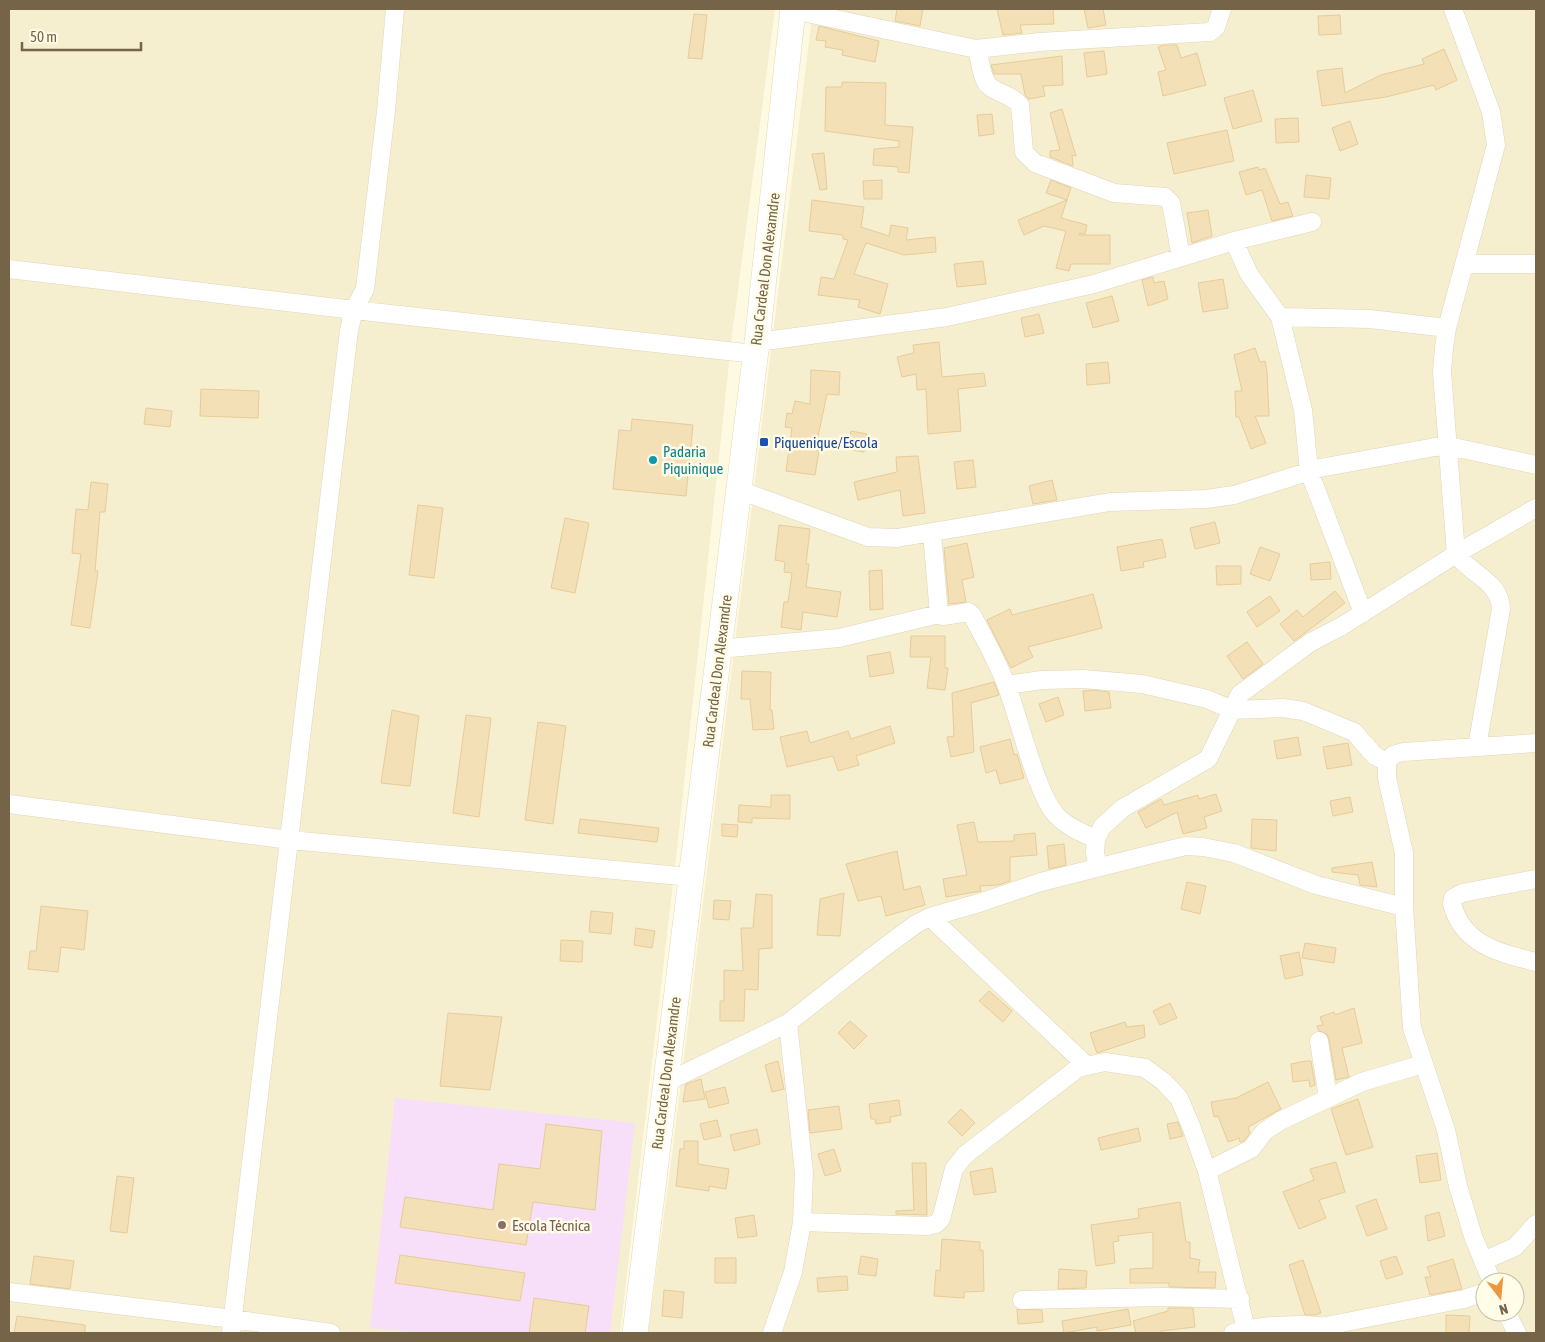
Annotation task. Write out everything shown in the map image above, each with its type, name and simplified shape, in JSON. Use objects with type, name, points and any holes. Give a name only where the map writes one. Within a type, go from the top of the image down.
[{"type":"main road","name":"Rua Cardeal Don Alexamdre","points":[[635,1333],[756,348],[793,9]]},
{"type":"street","points":[[232,1326],[349,330],[354,310],[365,289],[386,111],[395,9]]},
{"type":"street","points":[[793,9],[976,49],[1040,42],[1210,32],[1216,27],[1222,9]]},
{"type":"street","points":[[1453,9],[1490,112],[1496,145],[1446,328],[1442,372],[1456,554],[1463,564],[1496,589],[1500,598],[1501,609],[1477,746]]},
{"type":"street","points":[[976,49],[981,58],[986,82],[990,87],[1016,100],[1020,105],[1024,152],[1028,157],[1035,163],[1114,193],[1166,197],[1171,203],[1181,257]]},
{"type":"street","points":[[9,269],[354,310],[756,348],[947,318],[1094,284],[1234,241],[1312,222]]},
{"type":"street","points":[[1234,241],[1249,274],[1280,317],[1303,410],[1309,471],[1363,613]]},
{"type":"street","points":[[1465,264],[1536,264]]},
{"type":"street","points":[[1280,317],[1370,318],[1446,328]]},
{"type":"street","points":[[739,490],[868,537],[897,538],[1110,502],[1206,499],[1234,494],[1309,471],[1384,455],[1449,446],[1536,465]]},
{"type":"street","points":[[1098,867],[1096,839],[1102,827],[1124,808],[1208,759],[1240,694],[1311,642],[1363,613],[1456,554],[1536,508]]},
{"type":"street","points":[[932,533],[939,614]]},
{"type":"street","points":[[719,650],[839,638],[939,614],[943,616],[969,612],[1007,685],[1040,785],[1050,806],[1056,815],[1072,828],[1096,839]]},
{"type":"street","points":[[1007,685],[1042,680],[1083,679],[1142,684],[1207,698],[1232,710],[1283,708],[1304,711],[1354,732],[1375,756],[1387,762]]},
{"type":"street","points":[[1488,1272],[1458,1186],[1446,1130],[1412,1028],[1404,907],[1404,853],[1387,778],[1387,762],[1393,755],[1403,752],[1536,742]]},
{"type":"street","points":[[9,804],[290,840],[691,878]]},
{"type":"street","points":[[665,1083],[788,1023],[874,955],[916,924],[930,917],[1041,882],[1172,849],[1203,847],[1254,860],[1316,885],[1404,907]]},
{"type":"street","points":[[1536,878],[1462,893],[1453,898],[1452,904],[1460,921],[1483,946],[1536,962]]},
{"type":"street","points":[[930,917],[1086,1065]]},
{"type":"street","points":[[772,1333],[793,1272],[802,1222],[804,1173],[788,1023]]},
{"type":"street","points":[[1319,1041],[1328,1098]]},
{"type":"street","points":[[802,1222],[927,1226],[936,1224],[941,1219],[954,1169],[965,1155],[1078,1068],[1105,1062],[1145,1068],[1164,1082],[1179,1098],[1207,1171],[1240,1299],[1240,1331],[1301,1330],[1475,1295]]},
{"type":"street","points":[[1207,1171],[1251,1150],[1264,1132],[1280,1121],[1362,1082],[1423,1064]]},
{"type":"street","points":[[1483,1261],[1514,1246],[1536,1224]]},
{"type":"street","points":[[9,1292],[232,1326],[331,1333]]},
{"type":"street","points":[[1022,1300],[1162,1297],[1240,1299]]},
{"type":"street","points":[[1326,1326],[1350,1333]]},
{"type":"shaded area","points":[[9,9],[775,9],[732,335],[676,858],[620,1333],[9,1333]]},
{"type":"shaded area","points":[[813,9],[1536,9],[1536,1333],[648,1333],[670,1171]]},
{"type":"shaded area","name":"Escola Técnica","points":[[395,1098],[635,1123],[610,1333],[421,1333],[370,1328]]},
{"type":"building","points":[[897,9],[923,9],[920,26],[895,21]]},
{"type":"building","points":[[997,9],[1053,9],[1054,24],[1020,25],[1022,33],[1003,35]]},
{"type":"building","points":[[1084,9],[1103,9],[1106,25],[1088,28]]},
{"type":"building","points":[[694,14],[707,15],[702,59],[688,58]]},
{"type":"building","points":[[1340,15],[1341,34],[1319,35],[1318,16]]},
{"type":"building","points":[[819,26],[879,41],[875,62],[842,55],[843,50],[825,47],[826,41],[816,40]]},
{"type":"building","points":[[1177,45],[1181,58],[1197,53],[1206,85],[1163,96],[1158,72],[1166,70],[1158,47]]},
{"type":"building","points":[[1444,49],[1457,80],[1436,90],[1434,85],[1386,97],[1322,106],[1317,71],[1342,68],[1345,93],[1381,75],[1424,64],[1422,59]]},
{"type":"building","points":[[1104,51],[1107,74],[1087,77],[1084,53]]},
{"type":"building","points":[[1062,56],[1063,85],[1043,86],[1045,96],[1029,99],[1025,95],[1021,74],[994,74],[991,65]]},
{"type":"building","points":[[842,82],[886,83],[885,125],[913,127],[909,173],[898,172],[898,167],[873,165],[874,149],[899,147],[899,141],[825,131],[826,87],[842,87]]},
{"type":"building","points":[[1253,90],[1262,121],[1233,129],[1224,98]]},
{"type":"building","points":[[1062,109],[1076,156],[1072,155],[1073,166],[1050,157],[1050,151],[1060,150],[1050,113]]},
{"type":"building","points":[[992,114],[994,134],[979,136],[977,115]]},
{"type":"building","points":[[1298,118],[1299,142],[1276,143],[1275,119]]},
{"type":"building","points":[[1350,121],[1358,144],[1340,151],[1332,128]]},
{"type":"building","points":[[1227,130],[1234,161],[1174,174],[1167,143]]},
{"type":"building","points":[[824,153],[827,189],[820,190],[812,154]]},
{"type":"building","points":[[1258,167],[1259,170],[1265,168],[1280,204],[1288,202],[1293,216],[1272,221],[1262,190],[1246,195],[1239,172]]},
{"type":"building","points":[[1306,175],[1331,178],[1329,199],[1304,197]]},
{"type":"building","points":[[882,180],[882,199],[864,199],[863,181]]},
{"type":"building","points":[[1051,180],[1071,188],[1067,200],[1046,193]]},
{"type":"building","points":[[812,200],[864,207],[861,227],[889,236],[891,225],[908,228],[906,240],[935,237],[936,252],[904,255],[866,243],[854,274],[888,284],[880,314],[858,307],[860,300],[818,295],[821,277],[834,279],[848,240],[843,239],[843,235],[809,231]]},
{"type":"building","points":[[1067,200],[1061,218],[1087,225],[1085,234],[1080,233],[1079,235],[1110,235],[1110,264],[1071,264],[1069,271],[1056,268],[1066,231],[1044,226],[1024,235],[1018,220]]},
{"type":"building","points":[[1208,210],[1212,236],[1192,243],[1187,213]]},
{"type":"building","points":[[983,261],[986,284],[957,287],[954,264]]},
{"type":"building","points":[[1153,277],[1154,283],[1164,281],[1168,299],[1148,306],[1142,280]]},
{"type":"building","points":[[1223,279],[1228,308],[1203,312],[1198,283]]},
{"type":"building","points":[[1112,296],[1119,321],[1093,328],[1086,303]]},
{"type":"building","points":[[1039,314],[1044,333],[1025,337],[1021,318]]},
{"type":"building","points":[[939,342],[942,377],[984,373],[986,386],[958,389],[961,431],[928,434],[926,389],[917,390],[916,374],[902,377],[897,357],[914,353],[913,345]]},
{"type":"building","points":[[1255,348],[1260,362],[1265,361],[1269,416],[1255,416],[1266,443],[1251,449],[1239,417],[1236,417],[1235,391],[1242,391],[1234,355]]},
{"type":"building","points":[[1108,362],[1110,383],[1087,385],[1086,364]]},
{"type":"building","points":[[811,370],[840,372],[839,395],[827,394],[815,450],[819,451],[815,475],[786,471],[792,428],[785,427],[787,413],[792,414],[795,401],[810,404]]},
{"type":"building","points":[[201,389],[259,391],[258,418],[200,416]]},
{"type":"building","points":[[146,408],[172,411],[170,427],[144,424]]},
{"type":"building","name":"Padaria Piquinique","points":[[632,419],[693,425],[686,496],[613,489],[619,430],[631,431]]},
{"type":"building","points":[[851,431],[867,434],[864,452],[848,449]]},
{"type":"building","points":[[918,456],[925,513],[903,516],[900,490],[858,500],[854,482],[897,472],[896,457]]},
{"type":"building","points":[[973,460],[976,487],[957,489],[954,462]]},
{"type":"building","points":[[1052,480],[1057,500],[1033,504],[1029,486]]},
{"type":"building","points":[[91,482],[108,484],[105,512],[100,512],[95,571],[98,571],[90,628],[71,625],[81,554],[72,553],[76,509],[88,510]]},
{"type":"building","points":[[418,505],[443,508],[434,578],[409,575]]},
{"type":"building","points":[[565,518],[589,523],[575,593],[551,588]]},
{"type":"building","points":[[1215,522],[1220,543],[1195,549],[1190,528]]},
{"type":"building","points":[[779,525],[810,529],[806,564],[809,564],[806,587],[841,592],[837,617],[803,612],[801,630],[781,627],[784,602],[788,602],[792,573],[784,572],[785,562],[775,560]]},
{"type":"building","points":[[1162,539],[1166,557],[1143,562],[1144,567],[1121,571],[1117,547]]},
{"type":"building","points":[[967,543],[974,577],[962,580],[966,602],[949,604],[944,548]]},
{"type":"building","points":[[1260,547],[1280,554],[1270,581],[1250,574]]},
{"type":"building","points":[[1330,562],[1331,579],[1311,580],[1310,564]]},
{"type":"building","points":[[1216,566],[1241,566],[1241,584],[1217,585]]},
{"type":"building","points":[[882,570],[883,609],[870,610],[869,571]]},
{"type":"building","points":[[1335,591],[1345,603],[1294,641],[1280,624],[1297,610],[1303,617]]},
{"type":"building","points":[[1093,594],[1102,628],[1028,647],[1033,657],[1011,668],[987,620],[1010,609],[1012,615]]},
{"type":"building","points":[[1270,596],[1280,611],[1257,627],[1247,612]]},
{"type":"building","points":[[911,636],[945,636],[945,668],[948,668],[945,690],[927,688],[931,657],[910,657]]},
{"type":"building","points":[[1247,642],[1263,664],[1243,679],[1227,656]]},
{"type":"building","points":[[890,652],[894,673],[870,677],[867,656]]},
{"type":"building","points":[[742,671],[771,672],[770,710],[772,710],[774,729],[753,730],[750,699],[741,699]]},
{"type":"building","points":[[994,682],[999,695],[971,703],[974,752],[951,757],[947,737],[954,736],[952,693]]},
{"type":"building","points":[[1083,691],[1109,692],[1111,708],[1085,711]]},
{"type":"building","points":[[1058,697],[1064,715],[1046,722],[1039,704]]},
{"type":"building","points":[[392,710],[419,716],[410,786],[381,783]]},
{"type":"building","points":[[466,715],[491,718],[479,817],[453,813]]},
{"type":"building","points":[[538,722],[566,726],[553,824],[525,820]]},
{"type":"building","points":[[890,726],[895,743],[856,756],[859,765],[838,771],[833,756],[787,767],[780,737],[807,731],[810,743],[848,731],[851,739]]},
{"type":"building","points":[[1298,737],[1301,755],[1277,759],[1274,741]]},
{"type":"building","points":[[1010,739],[1014,755],[1017,754],[1024,778],[1000,784],[996,770],[986,773],[980,747]]},
{"type":"building","points":[[1348,743],[1352,765],[1327,769],[1323,747]]},
{"type":"building","points":[[1216,794],[1222,811],[1204,817],[1207,828],[1183,834],[1177,812],[1146,828],[1138,812],[1161,799],[1164,805],[1198,795],[1199,799]]},
{"type":"building","points":[[771,795],[790,795],[790,819],[752,818],[752,823],[738,822],[739,805],[771,807]]},
{"type":"building","points":[[1350,797],[1353,812],[1333,816],[1330,801]]},
{"type":"building","points":[[580,819],[659,828],[657,842],[578,833]]},
{"type":"building","points":[[1252,819],[1277,820],[1276,851],[1251,848]]},
{"type":"building","points":[[974,822],[978,842],[1014,841],[1014,835],[1035,833],[1037,855],[1010,857],[1010,881],[998,885],[980,886],[981,891],[946,897],[943,879],[967,875],[957,825]]},
{"type":"building","points":[[722,824],[738,825],[737,837],[722,836]]},
{"type":"building","points":[[1064,844],[1066,865],[1049,869],[1047,846]]},
{"type":"building","points":[[897,851],[904,890],[920,886],[925,905],[886,916],[881,896],[858,901],[846,864]]},
{"type":"building","points":[[1372,862],[1377,887],[1360,885],[1358,875],[1332,872],[1332,868]]},
{"type":"building","points":[[1187,882],[1206,886],[1200,914],[1181,909]]},
{"type":"building","points":[[844,893],[840,936],[817,935],[820,899]]},
{"type":"building","points":[[756,894],[772,895],[772,948],[759,949],[758,990],[745,989],[744,1021],[720,1021],[720,1001],[724,1001],[724,970],[743,971],[741,928],[753,928]]},
{"type":"building","points":[[714,900],[731,901],[729,920],[713,919]]},
{"type":"building","points":[[41,906],[88,911],[84,950],[61,947],[58,972],[28,969],[30,951],[36,951]]},
{"type":"building","points":[[591,911],[613,913],[611,934],[589,932]]},
{"type":"building","points":[[636,928],[655,931],[652,948],[634,945]]},
{"type":"building","points":[[561,940],[583,941],[582,962],[560,961]]},
{"type":"building","points":[[1305,943],[1336,948],[1334,963],[1302,958]]},
{"type":"building","points":[[1299,952],[1303,975],[1285,979],[1280,956]]},
{"type":"building","points":[[989,991],[1012,1011],[1003,1022],[979,1001]]},
{"type":"building","points":[[1170,1003],[1177,1018],[1160,1025],[1153,1011]]},
{"type":"building","points":[[1354,1008],[1362,1043],[1342,1048],[1349,1077],[1336,1080],[1329,1039],[1327,1034],[1319,1031],[1317,1026],[1323,1025],[1320,1017],[1334,1012],[1335,1015]]},
{"type":"building","points":[[448,1013],[502,1017],[490,1090],[440,1086]]},
{"type":"building","points":[[850,1021],[867,1036],[854,1049],[838,1033]]},
{"type":"building","points":[[1125,1022],[1127,1027],[1144,1025],[1145,1037],[1097,1053],[1090,1033]]},
{"type":"building","points":[[778,1061],[784,1089],[772,1092],[765,1065]]},
{"type":"building","points":[[1311,1061],[1315,1085],[1310,1087],[1309,1080],[1293,1082],[1291,1064]]},
{"type":"building","points":[[701,1079],[705,1099],[683,1102],[686,1084]]},
{"type":"building","points":[[1268,1082],[1281,1109],[1248,1127],[1250,1133],[1244,1141],[1240,1142],[1239,1138],[1228,1142],[1218,1116],[1214,1117],[1211,1102],[1236,1098]]},
{"type":"building","points":[[725,1087],[729,1103],[709,1108],[705,1092]]},
{"type":"building","points":[[1358,1099],[1373,1147],[1346,1155],[1331,1109]]},
{"type":"building","points":[[899,1100],[901,1115],[890,1117],[891,1122],[876,1124],[875,1119],[871,1119],[869,1104]]},
{"type":"building","points":[[839,1106],[842,1129],[810,1133],[808,1110]]},
{"type":"building","points":[[961,1109],[975,1123],[962,1136],[948,1122]]},
{"type":"building","points":[[717,1120],[721,1136],[704,1140],[700,1124]]},
{"type":"building","points":[[1178,1122],[1183,1136],[1170,1139],[1167,1124]]},
{"type":"building","points":[[546,1124],[602,1131],[595,1210],[533,1202],[526,1245],[400,1227],[405,1197],[493,1210],[499,1164],[540,1169]]},
{"type":"building","points":[[1138,1128],[1141,1141],[1101,1150],[1098,1138]]},
{"type":"building","points":[[757,1129],[760,1144],[734,1151],[730,1135]]},
{"type":"building","points":[[684,1141],[698,1141],[698,1164],[729,1169],[726,1189],[709,1186],[709,1191],[676,1186],[680,1149],[684,1149]]},
{"type":"building","points":[[834,1149],[841,1171],[825,1176],[818,1154]]},
{"type":"building","points":[[1437,1153],[1441,1180],[1420,1183],[1416,1156]]},
{"type":"building","points":[[1336,1162],[1345,1192],[1319,1200],[1326,1218],[1299,1229],[1283,1192],[1314,1180],[1310,1169]]},
{"type":"building","points":[[912,1163],[926,1163],[927,1215],[896,1214],[896,1211],[914,1210]]},
{"type":"building","points":[[992,1168],[996,1192],[974,1195],[970,1172]]},
{"type":"building","points":[[117,1176],[134,1178],[127,1233],[110,1231]]},
{"type":"building","points":[[1376,1199],[1387,1229],[1367,1236],[1356,1206]]},
{"type":"building","points":[[1180,1202],[1186,1242],[1190,1242],[1190,1258],[1200,1260],[1198,1272],[1216,1272],[1215,1288],[1169,1287],[1169,1283],[1130,1283],[1130,1269],[1153,1268],[1153,1232],[1118,1236],[1119,1241],[1113,1242],[1115,1263],[1096,1266],[1091,1225],[1139,1218],[1138,1209]]},
{"type":"building","points":[[1439,1212],[1445,1236],[1428,1241],[1425,1216]]},
{"type":"building","points":[[754,1215],[757,1236],[738,1238],[735,1218]]},
{"type":"building","points":[[942,1239],[980,1242],[980,1251],[983,1250],[984,1291],[964,1292],[964,1298],[934,1296],[936,1270],[940,1271]]},
{"type":"building","points":[[400,1255],[525,1273],[520,1301],[395,1283]]},
{"type":"building","points":[[34,1256],[74,1261],[70,1289],[30,1284]]},
{"type":"building","points":[[861,1256],[878,1259],[876,1276],[858,1274]]},
{"type":"building","points":[[1396,1256],[1403,1274],[1386,1279],[1380,1261]]},
{"type":"building","points":[[715,1258],[736,1258],[736,1283],[715,1283]]},
{"type":"building","points":[[1453,1259],[1462,1289],[1430,1295],[1425,1277],[1431,1277],[1427,1267]]},
{"type":"building","points":[[1303,1260],[1321,1313],[1315,1315],[1305,1315],[1289,1265]]},
{"type":"building","points":[[1059,1269],[1087,1271],[1086,1288],[1058,1289]]},
{"type":"building","points":[[847,1276],[848,1290],[818,1292],[817,1278]]},
{"type":"building","points":[[664,1290],[684,1292],[682,1318],[662,1316]]},
{"type":"building","points":[[534,1298],[589,1306],[585,1333],[529,1333]]},
{"type":"building","points":[[1168,1308],[1193,1308],[1195,1327],[1161,1331],[1161,1333],[1136,1333],[1133,1321],[1168,1311]]},
{"type":"building","points":[[1017,1309],[1042,1310],[1043,1322],[1018,1324]]},
{"type":"building","points":[[1128,1309],[1131,1325],[1097,1331],[1097,1327],[1064,1333],[1062,1321]]},
{"type":"building","points":[[1446,1315],[1470,1316],[1469,1333],[1446,1333]]},
{"type":"building","points":[[17,1316],[85,1325],[85,1333],[14,1333]]},
{"type":"place","name":"Piquenique/Escola","points":[[764,442]]},
{"type":"place","name":"Padaria Piquinique","points":[[653,460]]},
{"type":"place","name":"Escola Técnica","points":[[502,1225]]}]
